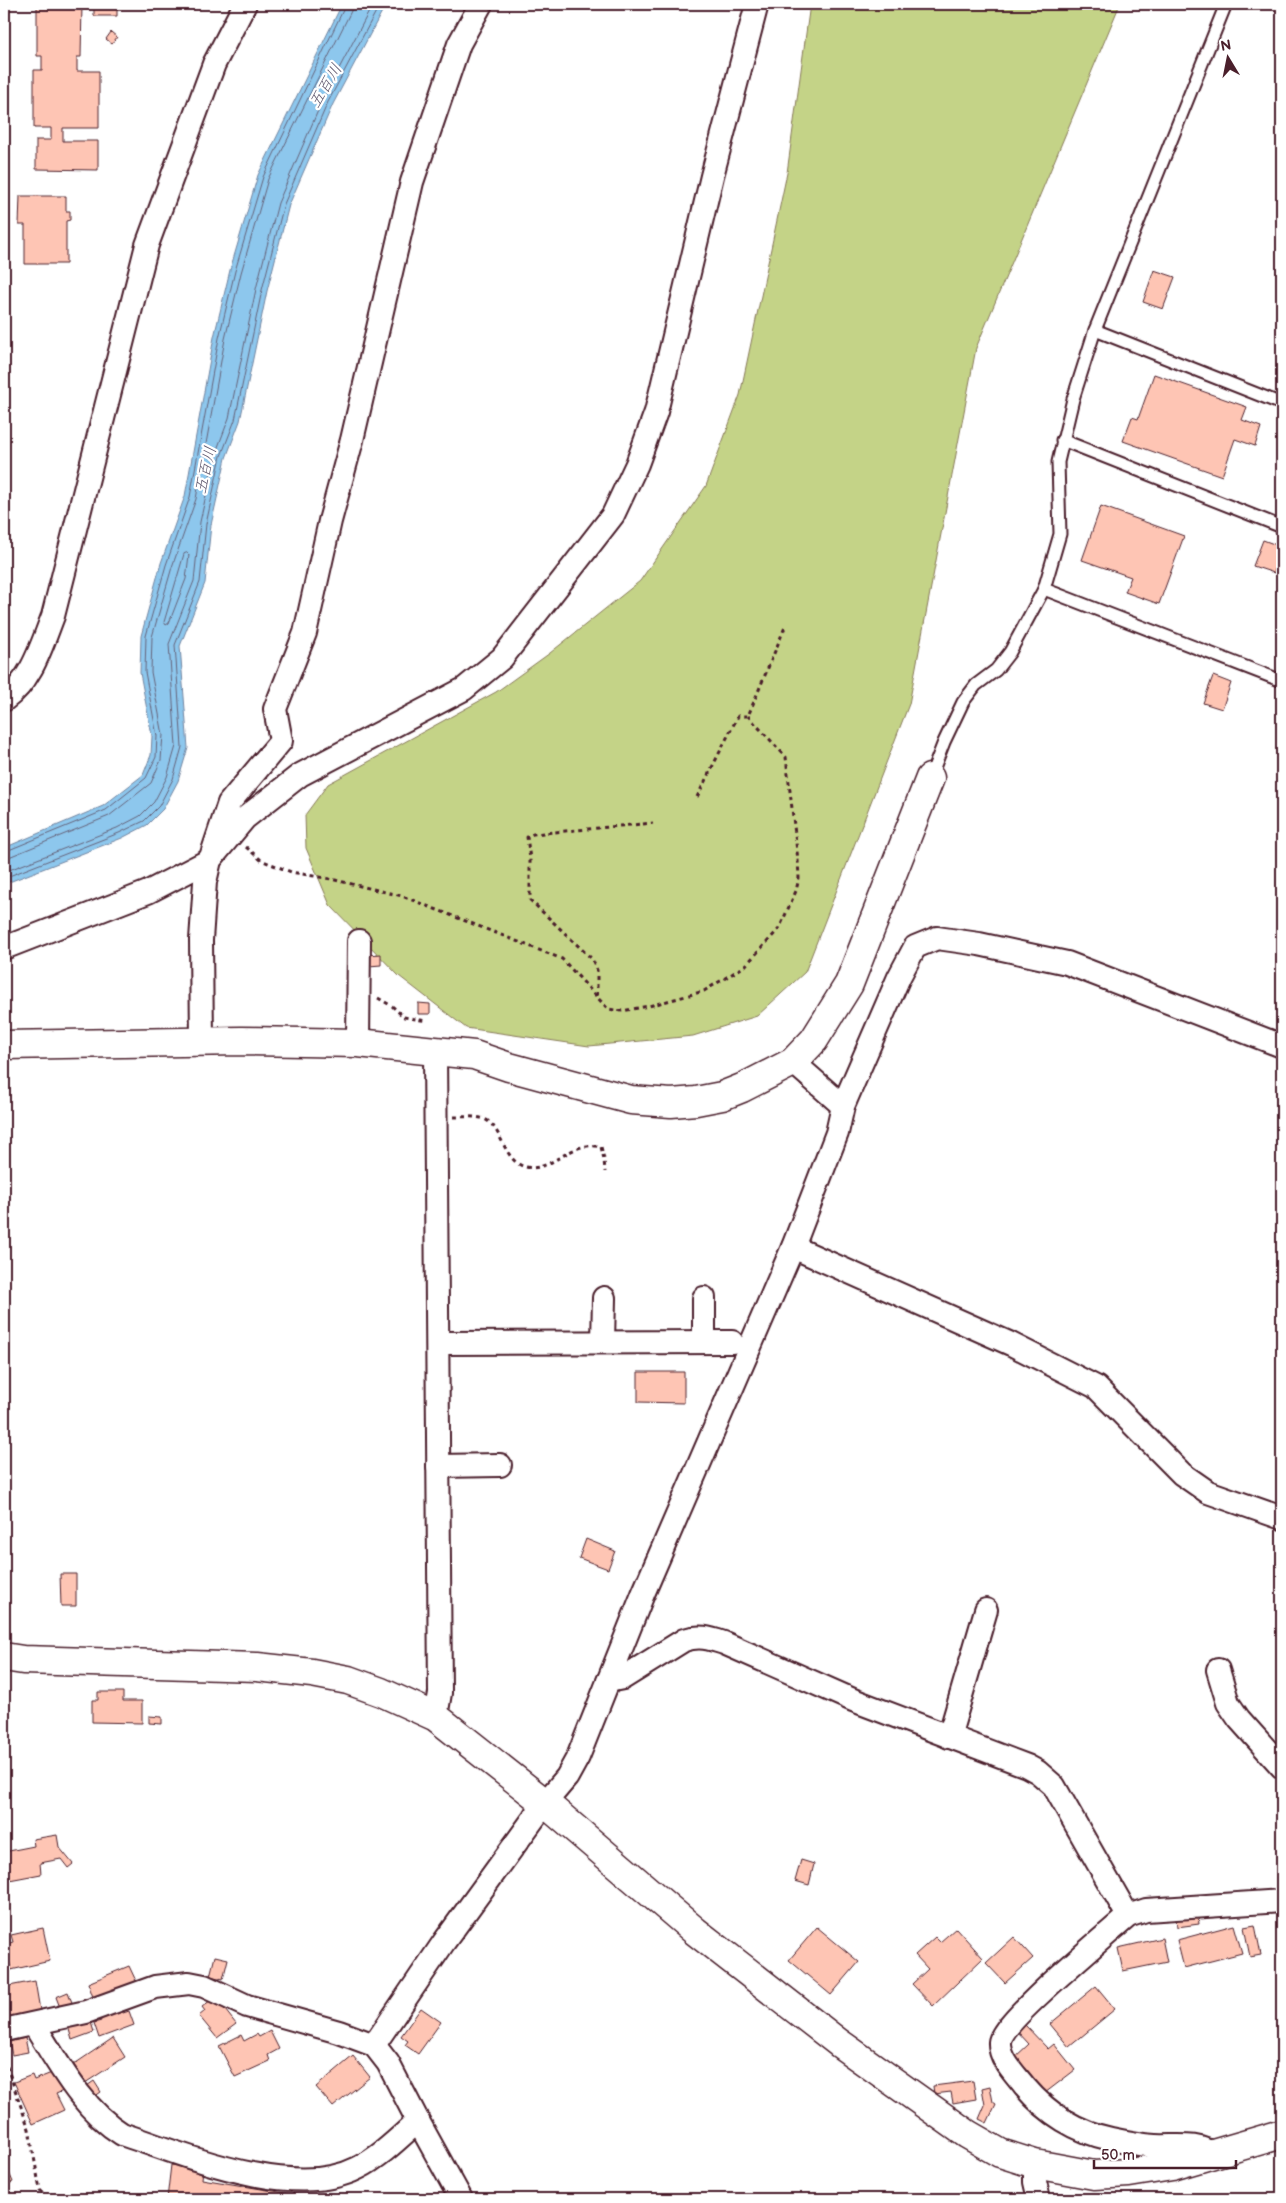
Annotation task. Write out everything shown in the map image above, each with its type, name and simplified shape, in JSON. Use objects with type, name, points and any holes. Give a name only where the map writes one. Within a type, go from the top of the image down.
[{"type":"street","points":[[4,700],[20,687],[34,664],[53,616],[147,245],[214,64],[245,4]]},
{"type":"street","points":[[202,1042],[201,940],[205,882],[210,860],[229,803],[281,741],[275,709],[305,633],[330,521],[352,440],[412,182],[459,44],[481,4]]},
{"type":"street","points":[[4,948],[148,892],[210,860],[245,818],[300,775],[464,689],[502,658],[613,515],[637,464],[656,412],[710,185],[757,4]]},
{"type":"street","points":[[4,1045],[202,1042],[358,1043],[474,1055],[509,1067],[631,1100],[671,1103],[722,1096],[793,1062],[814,1040],[848,984],[930,778]]},
{"type":"street","points":[[374,2045],[444,1942],[545,1803],[567,1777],[578,1757],[647,1585],[793,1246],[837,1133],[843,1106],[899,977],[915,947],[937,938],[979,944],[1067,963],[1282,1046]]},
{"type":"street","points":[[358,1043],[359,940]]},
{"type":"street","points":[[435,1050],[440,1693],[436,1717]]},
{"type":"street","points":[[793,1062],[843,1106]]},
{"type":"street","points":[[793,1246],[1011,1344],[1096,1387],[1182,1474],[1208,1492],[1282,1518]]},
{"type":"street","points":[[603,1342],[604,1298]]},
{"type":"street","points":[[704,1298],[704,1341]]},
{"type":"street","points":[[438,1344],[732,1342]]},
{"type":"street","points":[[438,1466],[500,1465]]},
{"type":"street","points":[[949,1737],[986,1610]]},
{"type":"street","points":[[608,1681],[622,1678],[684,1640],[694,1637],[706,1637],[724,1643],[853,1700],[1027,1766],[1054,1786],[1128,1916]]},
{"type":"street","points":[[4,1657],[23,1660],[257,1667],[312,1673],[348,1680],[381,1692],[436,1717],[545,1803],[695,1931],[839,2043],[967,2134],[1000,2153],[1035,2164],[1094,2175],[1112,2174],[1172,2166],[1282,2134]]},
{"type":"street","points":[[1218,1670],[1228,1703],[1240,1720],[1282,1767]]},
{"type":"street","points":[[1214,2155],[1208,2150],[1196,2147],[1154,2146],[1110,2139],[1087,2132],[1050,2111],[1033,2096],[1003,2057],[1000,2043],[1002,2033],[1026,2008],[1128,1916],[1146,1910],[1282,1901]]},
{"type":"street","points":[[4,2030],[34,2025],[86,2012],[155,1987],[189,1983],[204,1986],[246,2006],[339,2032],[374,2045],[388,2062],[461,2199]]},
{"type":"street","points":[[34,2025],[76,2091],[107,2125],[122,2134],[228,2169],[269,2178],[320,2179],[335,2176],[357,2169],[390,2146],[418,2121]]},
{"type":"street","points":[[1035,2164],[1039,2199]]},
{"type":"lane","points":[[930,778],[944,742],[964,702],[976,685],[996,670],[1010,652],[1044,589],[1060,534],[1057,478],[1062,440],[1095,330],[1226,4]]},
{"type":"lane","points":[[1095,330],[1282,404]]},
{"type":"lane","points":[[1062,440],[1282,528]]},
{"type":"lane","points":[[1044,589],[1282,681]]},
{"type":"path","points":[[748,716],[785,627]]},
{"type":"path","points":[[231,834],[262,860],[291,872],[331,878],[402,896],[562,959],[608,1009],[622,1011],[649,1006],[704,991],[744,966],[779,929],[796,891],[799,878],[786,757],[748,716],[738,716],[697,797]]},
{"type":"path","points":[[597,996],[598,970],[592,959],[530,900],[530,859],[527,837],[533,834],[653,823]]},
{"type":"path","points":[[359,991],[382,999],[404,1018],[427,1021]]},
{"type":"path","points":[[436,1116],[482,1118],[491,1123],[513,1159],[518,1164],[527,1168],[542,1166],[581,1146],[593,1145],[601,1147],[604,1158],[604,1172]]},
{"type":"path","points":[[4,2059],[29,2129],[40,2190],[49,2199]]},
{"type":"green space","points":[[810,4],[1120,4],[976,348],[909,704],[805,972],[757,1016],[693,1036],[589,1046],[466,1028],[399,976],[330,905],[306,848],[305,815],[328,784],[496,692],[550,653],[640,581],[706,486],[740,395],[787,173]]},
{"type":"water","name":"五百川","points":[[342,4],[386,4],[333,104],[289,205],[267,291],[240,421],[226,458],[211,525],[205,583],[180,646],[188,748],[178,781],[163,809],[147,825],[122,838],[4,884],[4,848],[103,806],[143,775],[151,755],[152,736],[140,673],[141,636],[161,563],[185,496],[214,337],[230,270],[258,175]]},
{"type":"building","points":[[37,4],[82,4],[81,57],[77,57],[77,71],[99,71],[99,128],[63,128],[63,141],[98,141],[98,170],[36,169],[36,140],[51,140],[51,128],[34,128],[34,70],[42,70],[42,56],[37,56]]},
{"type":"building","points":[[91,4],[121,5],[117,5],[117,16],[94,16],[94,5]]},
{"type":"building","points":[[111,32],[117,37],[112,44],[106,39]]},
{"type":"building","points":[[20,196],[66,196],[66,211],[70,211],[70,220],[66,221],[66,264],[25,264],[25,225],[19,225]]},
{"type":"building","points":[[1154,270],[1175,277],[1163,309],[1143,302]]},
{"type":"building","points":[[1154,374],[1247,407],[1242,420],[1261,427],[1255,446],[1235,439],[1222,476],[1123,441],[1132,417],[1138,419]]},
{"type":"building","points":[[1101,506],[1184,536],[1159,604],[1125,592],[1131,577],[1082,560]]},
{"type":"building","points":[[1263,540],[1282,547],[1274,573],[1253,566]]},
{"type":"building","points":[[1213,676],[1231,683],[1222,709],[1203,703]]},
{"type":"building","points":[[381,954],[381,965],[369,966],[368,955]]},
{"type":"building","points":[[418,1003],[430,1004],[430,1014],[418,1014]]},
{"type":"building","points":[[638,1372],[684,1372],[684,1403],[638,1402]]},
{"type":"building","points":[[586,1539],[615,1551],[608,1569],[579,1558]]},
{"type":"building","points":[[60,1574],[76,1574],[76,1606],[61,1606]]},
{"type":"building","points":[[98,1692],[123,1692],[123,1701],[142,1701],[142,1723],[92,1722],[92,1700],[98,1700]]},
{"type":"building","points":[[149,1716],[162,1717],[162,1724],[149,1723]]},
{"type":"building","points":[[57,1835],[59,1847],[73,1864],[68,1868],[61,1859],[40,1863],[41,1874],[4,1881],[4,1852],[34,1846],[33,1839]]},
{"type":"building","points":[[801,1860],[814,1864],[809,1885],[795,1881]]},
{"type":"building","points":[[1198,1916],[1199,1924],[1177,1927],[1176,1918]]},
{"type":"building","points":[[1234,1925],[1242,1953],[1184,1968],[1177,1940]]},
{"type":"building","points":[[1255,1925],[1261,1955],[1250,1957],[1244,1927]]},
{"type":"building","points":[[817,1927],[859,1962],[831,1995],[789,1960]]},
{"type":"building","points":[[43,1928],[50,1961],[11,1970],[6,1944],[13,1942],[11,1935]]},
{"type":"building","points":[[956,1928],[983,1958],[933,2006],[912,1984],[928,1969],[915,1955],[935,1937],[940,1942]]},
{"type":"building","points":[[1014,1937],[1033,1958],[1005,1983],[986,1963]]},
{"type":"building","points":[[1162,1938],[1167,1962],[1123,1971],[1118,1948]]},
{"type":"building","points":[[215,1956],[228,1959],[223,1979],[210,1976]]},
{"type":"building","points":[[129,1966],[137,1983],[94,2000],[88,1983]]},
{"type":"building","points":[[35,1981],[41,2016],[9,2021],[4,1987]]},
{"type":"building","points":[[1096,1986],[1115,2009],[1069,2047],[1050,2024]]},
{"type":"building","points":[[68,1992],[73,2005],[61,2010],[56,1997]]},
{"type":"building","points":[[211,2000],[214,2004],[218,2001],[236,2024],[217,2038],[199,2016],[205,2011],[202,2007]]},
{"type":"building","points":[[121,2007],[123,2013],[129,2011],[134,2025],[99,2038],[94,2023],[101,2021],[99,2016]]},
{"type":"building","points":[[421,2008],[441,2022],[418,2054],[405,2045],[408,2041],[401,2036]]},
{"type":"building","points":[[90,2019],[94,2032],[72,2040],[68,2026]]},
{"type":"building","points":[[1025,2025],[1048,2049],[1054,2044],[1075,2070],[1045,2093],[1015,2057],[1029,2044],[1018,2032]]},
{"type":"building","points":[[270,2031],[279,2049],[268,2055],[270,2061],[235,2077],[219,2046],[241,2035],[244,2041],[257,2034],[259,2037]]},
{"type":"building","points":[[25,2038],[28,2052],[12,2055],[9,2042]]},
{"type":"building","points":[[113,2038],[125,2057],[82,2085],[70,2067]]},
{"type":"building","points":[[353,2056],[370,2077],[333,2107],[316,2087]]},
{"type":"building","points":[[54,2072],[63,2091],[56,2094],[64,2110],[33,2124],[14,2082],[32,2075],[34,2080]]},
{"type":"building","points":[[94,2081],[101,2092],[91,2099],[84,2088]]},
{"type":"building","points":[[973,2081],[976,2099],[953,2103],[951,2092],[934,2094],[933,2086]]},
{"type":"building","points":[[990,2086],[993,2102],[996,2104],[987,2123],[979,2119],[985,2105],[982,2088]]},
{"type":"building","points":[[171,2165],[203,2169],[202,2179],[321,2199],[167,2199]]},
{"type":"building","points":[[4,2168],[7,2168],[13,2182],[4,2186]]}]
